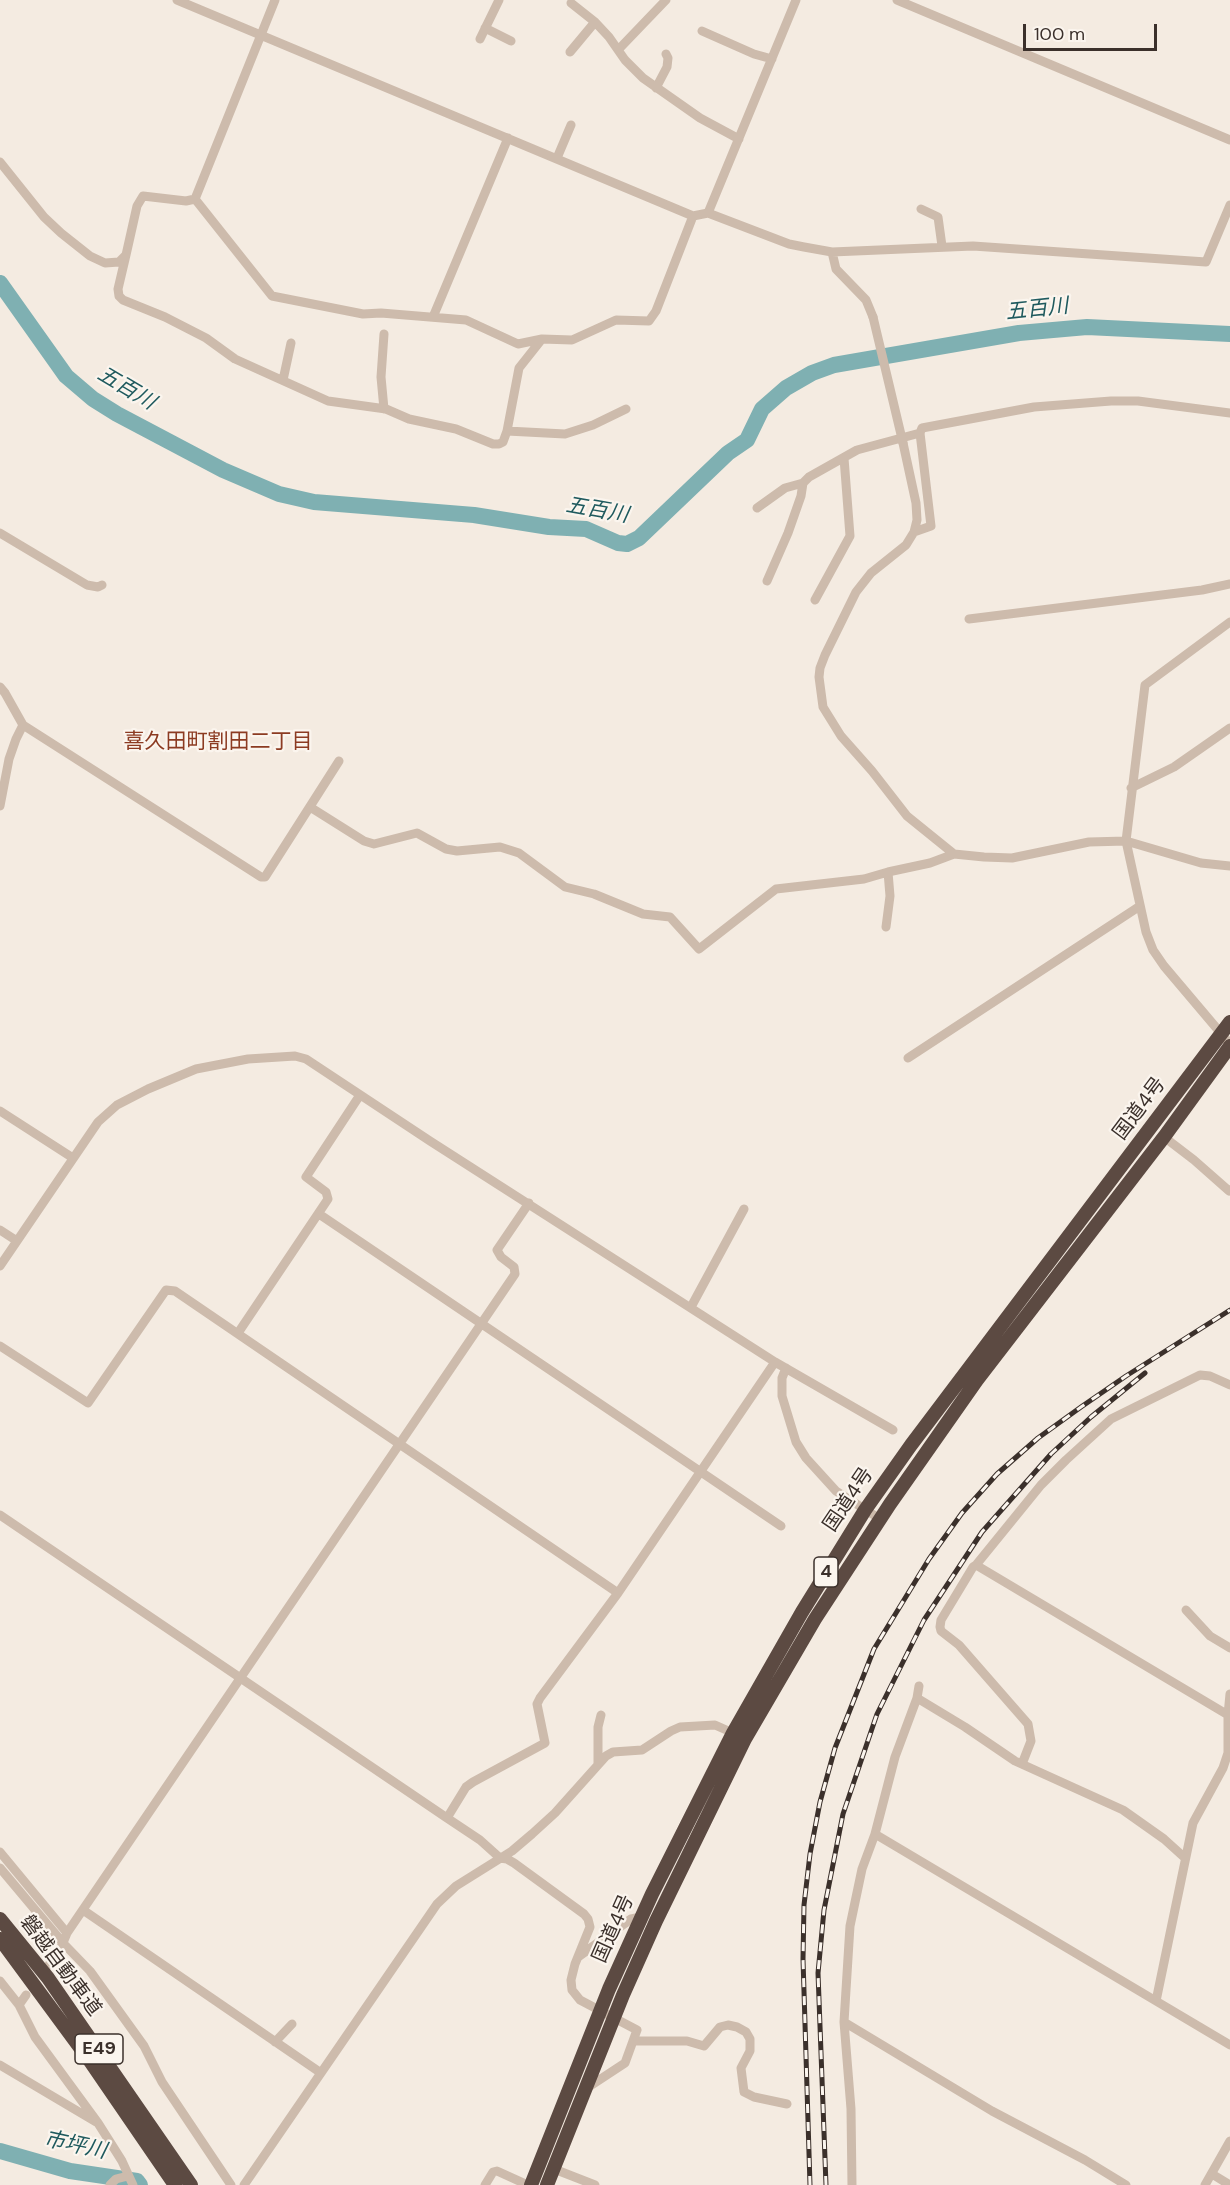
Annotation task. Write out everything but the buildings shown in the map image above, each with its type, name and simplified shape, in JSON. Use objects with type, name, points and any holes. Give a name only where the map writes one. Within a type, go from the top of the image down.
[{"type":"highway","name":"国道4号","points":[[547,2185],[614,2018],[700,1826],[745,1739],[815,1619],[925,1453],[1022,1319],[1164,1137],[1227,1042],[1230,1022]]},
{"type":"highway","name":"国道4号","points":[[530,2185],[600,2011],[676,1841],[733,1733],[802,1612],[865,1510],[959,1379],[1227,1042]]},
{"type":"highway","name":"磐越自動車道","points":[[0,1919],[48,1978],[191,2185]]},
{"type":"highway","name":"磐越自動車道","points":[[0,1940],[90,2061],[175,2185]]},
{"type":"street","points":[[177,0],[693,216],[708,213],[789,244],[832,252],[973,246],[1206,262],[1230,206]]},
{"type":"street","points":[[195,199],[275,0]]},
{"type":"street","points":[[480,39],[499,0]]},
{"type":"street","points":[[559,0],[572,1],[595,22],[636,72],[656,88],[700,118],[739,139]]},
{"type":"street","points":[[618,50],[666,0]]},
{"type":"street","points":[[708,213],[796,0]]},
{"type":"street","points":[[897,0],[1230,140]]},
{"type":"street","points":[[570,52],[595,22]]},
{"type":"street","points":[[484,28],[511,41]]},
{"type":"street","points":[[702,31],[754,54],[772,59]]},
{"type":"street","points":[[656,88],[667,67],[666,54]]},
{"type":"street","points":[[556,158],[571,125]]},
{"type":"street","points":[[433,317],[508,138]]},
{"type":"street","points":[[0,162],[44,218],[72,243],[105,263],[119,262],[126,255]]},
{"type":"street","points":[[195,199],[186,201],[143,196],[137,206],[118,289],[120,296],[123,300],[165,317],[215,343],[236,359],[328,401],[384,409],[410,420],[456,429],[493,444],[499,444],[503,442],[507,431],[519,368],[542,339]]},
{"type":"street","points":[[195,199],[272,296],[363,314],[381,313],[466,320],[518,344],[542,339],[577,339],[616,320],[649,321],[660,300],[693,216]]},
{"type":"street","points":[[921,209],[938,216],[942,246]]},
{"type":"street","points":[[832,252],[836,269],[866,300],[873,317],[903,443],[916,503],[917,520],[914,532],[906,545],[872,573],[853,598],[823,662],[819,677],[820,694],[828,717],[841,736],[907,816],[954,854]]},
{"type":"street","points":[[384,334],[381,377],[384,409]]},
{"type":"street","points":[[283,380],[291,343]]},
{"type":"street","points":[[914,532],[931,526],[920,433],[922,428],[1034,407],[1111,401],[1138,401],[1230,413]]},
{"type":"street","points":[[507,431],[565,434],[592,425],[626,409]]},
{"type":"street","points":[[758,508],[784,488],[803,483],[819,470],[858,450],[920,433]]},
{"type":"street","points":[[815,600],[850,536],[844,458]]},
{"type":"street","points":[[767,581],[789,533],[803,483]]},
{"type":"street","points":[[0,533],[87,585],[102,585]]},
{"type":"street","points":[[969,619],[1202,590],[1230,584]]},
{"type":"street","points":[[1227,1042],[1158,960],[1146,932],[1126,841],[1144,686],[1230,622]]},
{"type":"street","points":[[0,687],[23,725],[261,877],[266,877],[339,761]]},
{"type":"street","points":[[0,806],[9,759],[23,725]]},
{"type":"street","points":[[1131,788],[1174,767],[1230,728]]},
{"type":"street","points":[[310,807],[364,841],[374,843],[417,833],[446,849],[457,851],[500,847],[519,853],[565,887],[594,894],[643,914],[670,916],[699,949],[776,889],[864,879],[930,863],[954,854],[1012,858],[1089,842],[1126,841],[1201,863],[1230,866]]},
{"type":"street","points":[[886,927],[890,896],[888,872]]},
{"type":"street","points":[[908,1058],[1140,906]]},
{"type":"street","points":[[0,1266],[98,1122],[108,1112],[148,1089],[196,1069],[248,1059],[295,1056],[306,1059],[775,1362],[893,1430]]},
{"type":"street","points":[[237,1333],[328,1199],[328,1194],[306,1177],[360,1095]]},
{"type":"street","points":[[0,1111],[73,1158]]},
{"type":"street","points":[[1164,1137],[1228,1191],[1230,1190]]},
{"type":"street","points":[[49,1965],[67,1933],[515,1274],[514,1267],[501,1257],[497,1250],[529,1203]]},
{"type":"street","points":[[691,1307],[744,1209]]},
{"type":"street","points":[[318,1214],[781,1526]]},
{"type":"street","points":[[0,1230],[17,1241]]},
{"type":"street","points":[[0,1346],[88,1403],[166,1290],[175,1291],[618,1593]]},
{"type":"street","points":[[447,1818],[466,1787],[545,1743],[537,1704],[618,1593],[775,1362]]},
{"type":"street","points":[[786,1368],[782,1378],[782,1396],[796,1442],[806,1458],[836,1491],[880,1519]]},
{"type":"street","points":[[1022,1764],[1031,1741],[1028,1724],[959,1645],[941,1631],[941,1620],[973,1567],[1041,1485],[1111,1419],[1200,1375],[1210,1376],[1230,1385]]},
{"type":"street","points":[[0,1515],[480,1840],[501,1858],[507,1858],[587,1917],[590,1927],[571,1980],[572,1990],[580,2000],[637,2030],[625,2063],[585,2090]]},
{"type":"street","points":[[976,1565],[1228,1715]]},
{"type":"street","points":[[1185,1610],[1210,1636],[1230,1648]]},
{"type":"street","points":[[852,2185],[851,2109],[844,2022],[850,1926],[862,1869],[875,1834],[894,1757],[917,1698],[919,1686]]},
{"type":"street","points":[[1156,2001],[1196,1815],[1223,1768],[1228,1753],[1230,1694]]},
{"type":"street","points":[[917,1698],[965,1727],[1002,1754],[1115,1805],[1164,1839],[1185,1858]]},
{"type":"street","points":[[598,1764],[598,1727],[601,1715]]},
{"type":"street","points":[[244,2185],[437,1904],[456,1886],[512,1851],[555,1813],[598,1764],[613,1752],[642,1750],[680,1727],[715,1725],[733,1733]]},
{"type":"street","points":[[875,1834],[1230,2045]]},
{"type":"street","points":[[0,1852],[67,1933]]},
{"type":"street","points":[[0,1868],[63,1943],[90,1971],[144,2046],[162,2082],[231,2185]]},
{"type":"street","points":[[83,1910],[321,2073]]},
{"type":"street","points":[[578,1957],[631,1919],[641,1917]]},
{"type":"street","points":[[0,1981],[19,2005],[35,2037],[98,2123],[122,2161],[133,2185]]},
{"type":"street","points":[[19,2005],[26,1995]]},
{"type":"street","points":[[844,2022],[992,2111],[1085,2160],[1126,2185]]},
{"type":"street","points":[[275,2042],[292,2025]]},
{"type":"street","points":[[633,2041],[687,2041],[704,2046],[720,2027],[728,2025],[737,2027],[746,2032],[750,2039],[750,2051],[741,2068],[744,2092],[754,2097],[787,2104]]},
{"type":"street","points":[[0,2066],[98,2123]]},
{"type":"street","points":[[1206,2185],[1230,2141]]},
{"type":"street","points":[[554,2169],[595,2185]]},
{"type":"street","points":[[484,2185],[496,2171],[530,2185]]},
{"type":"street","points":[[1212,2174],[1230,2185]]},
{"type":"street","points":[[110,2185],[116,2179],[128,2176]]},
{"type":"waterway","name":"五百川","points":[[0,283],[66,376],[93,399],[223,470],[279,494],[314,502],[474,515],[549,527],[586,529],[618,543],[627,544],[639,538],[728,453],[747,440],[762,409],[786,388],[812,373],[834,365],[1019,333],[1087,327],[1230,334]]},
{"type":"waterway","name":"市坪川","points":[[0,2151],[70,2171],[137,2181],[140,2185]]},
{"type":"railway","points":[[810,2185],[803,1959],[804,1905],[810,1854],[820,1802],[835,1748],[874,1649],[929,1559],[962,1513],[997,1474],[1038,1438],[1081,1407],[1230,1310]]},
{"type":"railway","points":[[826,2185],[818,1973],[824,1910],[843,1814],[877,1714],[924,1620],[982,1532],[1051,1454],[1091,1417],[1145,1373]]},
{"type":"district","name":"喜久田町割田二丁目","points":[[218,742]]}]
